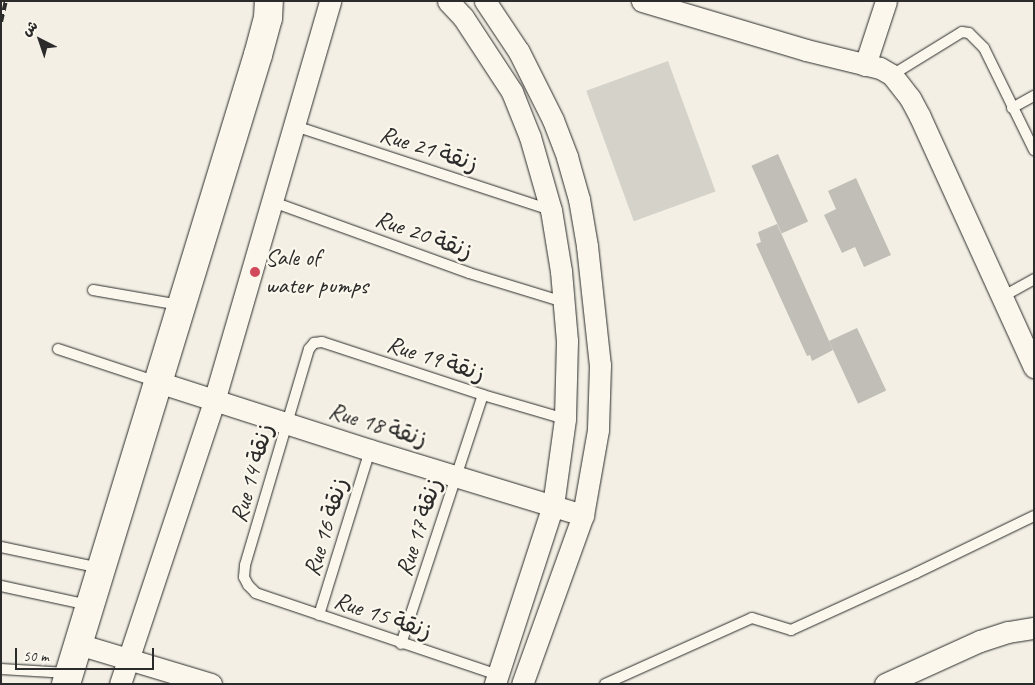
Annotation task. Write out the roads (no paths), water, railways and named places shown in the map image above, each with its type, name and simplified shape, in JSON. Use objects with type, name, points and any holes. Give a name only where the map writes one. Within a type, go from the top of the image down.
[{"type":"main road","points":[[68,678],[103,568],[271,7]]},
{"type":"street","points":[[120,684],[214,401],[330,1]]},
{"type":"street","points":[[448,1],[463,17],[512,92],[530,137],[551,210],[564,302],[567,341],[565,419],[553,505],[497,680]]},
{"type":"street","points":[[485,1],[520,52],[541,94],[567,157],[578,199],[587,246],[600,365],[598,430],[583,515],[522,684]]},
{"type":"street","points":[[642,1],[806,50],[880,68],[892,75],[914,104],[1034,367]]},
{"type":"street","points":[[865,65],[886,1]]},
{"type":"street","name":"Rue 18 زنقة","points":[[158,382],[370,450],[583,515]]},
{"type":"street","points":[[885,684],[980,641],[1008,632],[1034,628]]},
{"type":"street","points":[[78,644],[127,659],[177,679],[211,684]]},
{"type":"lane","points":[[892,75],[962,32],[969,32],[984,48],[1034,150]]},
{"type":"lane","points":[[1012,108],[1034,96]]},
{"type":"lane","name":"Rue 21 زنقة","points":[[295,126],[551,210]]},
{"type":"lane","name":"Rue 20 زنقة","points":[[273,202],[469,273],[564,302]]},
{"type":"lane","points":[[1002,297],[1034,279]]},
{"type":"lane","points":[[93,290],[182,305]]},
{"type":"lane","name":"Rue 19 زنقة","points":[[306,361],[309,349],[314,343],[322,342],[483,395],[565,419]]},
{"type":"lane","points":[[58,349],[158,382]]},
{"type":"lane","name":"Rue 14 زنقة","points":[[256,593],[248,585],[244,577],[245,565],[306,361]]},
{"type":"lane","name":"Rue 17 زنقة","points":[[401,644],[483,395]]},
{"type":"lane","name":"Rue 16 زنقة","points":[[319,615],[370,450]]},
{"type":"lane","points":[[605,684],[752,618],[791,630],[916,574],[1034,516]]},
{"type":"lane","points":[[1,547],[103,568]]},
{"type":"lane","points":[[1,586],[90,605]]},
{"type":"lane","name":"Rue 15 زنقة","points":[[256,593],[497,680]]},
{"type":"lane","points":[[1,668],[68,678]]},
{"type":"railway","points":[[1,22],[6,1]]},
{"type":"place","name":"Sale of water pumps","points":[[255,272]]}]
